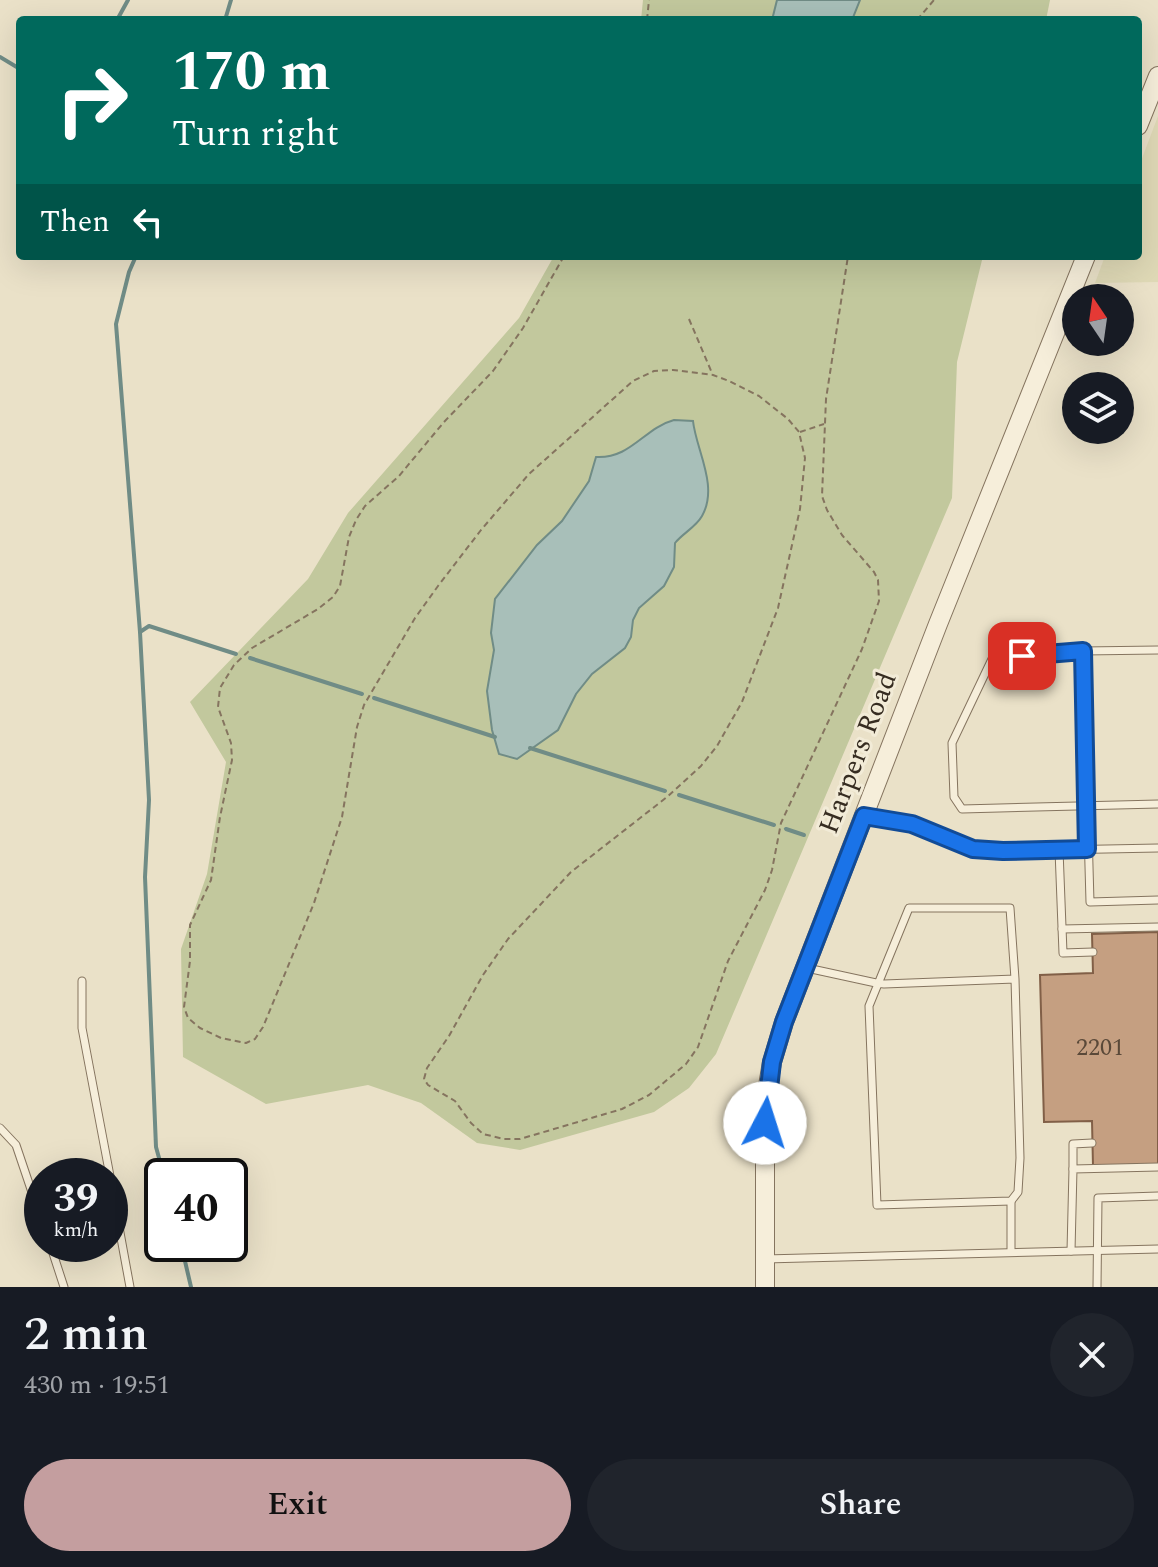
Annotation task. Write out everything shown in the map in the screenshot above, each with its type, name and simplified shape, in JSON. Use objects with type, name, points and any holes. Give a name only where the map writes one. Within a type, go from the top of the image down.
[{"type":"street","points":[[1142,116],[1158,76]]},
{"type":"street","name":"Harpers Road","points":[[765,1287],[765,1104],[772,1062],[864,816],[1084,260]]},
{"type":"lane","points":[[1158,650],[1083,651],[992,659],[952,743],[954,797],[962,809],[1158,804]]},
{"type":"lane","points":[[1083,651],[1090,902],[1158,900]]},
{"type":"lane","points":[[864,816],[912,824],[973,849],[1158,848]]},
{"type":"lane","points":[[1059,850],[1063,953],[1093,952]]},
{"type":"lane","points":[[1011,1201],[877,1205],[869,1006],[909,908],[1010,908],[1020,1158],[1018,1192],[1011,1201],[1011,1252]]},
{"type":"lane","points":[[1062,929],[1158,927]]},
{"type":"lane","points":[[805,968],[876,983],[1015,979]]},
{"type":"lane","points":[[82,981],[82,1028],[106,1158]]},
{"type":"lane","points":[[0,1128],[16,1145],[24,1169]]},
{"type":"lane","points":[[1071,1251],[1073,1144],[1092,1143]]},
{"type":"lane","points":[[1073,1169],[1158,1167]]},
{"type":"lane","points":[[1097,1287],[1098,1198],[1158,1196]]},
{"type":"lane","points":[[765,1259],[1158,1249]]},
{"type":"lane","points":[[56,1262],[64,1287]]},
{"type":"lane","points":[[125,1262],[130,1287]]},
{"type":"path","points":[[920,16],[934,0]]},
{"type":"path","points":[[562,260],[523,328],[493,371],[444,422],[399,476],[365,506],[349,537],[340,586],[333,597],[252,648],[234,665],[220,688],[218,707],[231,743],[232,760],[211,880],[190,925],[190,961],[184,1007],[188,1018],[221,1038],[246,1043],[255,1039],[263,1027],[314,903],[342,817],[357,727],[368,695],[415,618],[481,530],[529,474],[642,375],[673,370],[713,375],[759,396],[781,412],[799,432],[805,458],[805,478],[782,595],[761,658],[730,726],[701,766],[579,864],[525,919],[496,954],[427,1068],[424,1079],[428,1085],[455,1101],[483,1134],[504,1139],[520,1139],[622,1109],[666,1083],[698,1047],[728,961],[765,890],[781,823],[862,649],[879,601],[878,580],[842,535],[827,510],[822,487],[824,424],[847,260]]},
{"type":"path","points":[[689,319],[713,375]]},
{"type":"path","points":[[799,432],[824,424]]},
{"type":"shaded area","points":[[1158,116],[1158,282],[1095,283],[1104,260],[1142,260],[1142,158]]},
{"type":"green space","points":[[643,0],[1050,0],[1047,16],[641,16]]},
{"type":"green space","points":[[552,260],[982,260],[957,362],[952,498],[716,1054],[689,1088],[654,1112],[520,1150],[477,1143],[421,1103],[368,1085],[266,1104],[183,1057],[181,949],[207,874],[226,762],[190,702],[308,579],[348,513],[519,318]]},
{"type":"water","points":[[777,0],[860,0],[854,16],[773,16]]},
{"type":"water","points":[[674,420],[693,421],[707,480],[707,504],[702,516],[675,543],[674,567],[664,586],[639,608],[625,648],[592,674],[576,694],[558,730],[517,759],[499,754],[487,691],[494,650],[491,633],[495,599],[537,545],[562,521],[589,481],[596,457],[619,453],[654,429]]},
{"type":"building","points":[[1158,932],[1158,1164],[1093,1166],[1092,1121],[1044,1122],[1040,975],[1093,973],[1092,934]]},
{"type":"waterway","points":[[119,16],[128,0]]},
{"type":"waterway","points":[[226,16],[231,0]]},
{"type":"waterway","points":[[0,57],[16,67]]},
{"type":"waterway","points":[[134,260],[116,324],[140,632],[149,800],[145,877],[156,1147],[159,1158]]},
{"type":"waterway","points":[[140,632],[149,626],[236,654]]},
{"type":"waterway","points":[[250,658],[362,694]]},
{"type":"waterway","points":[[374,698],[495,737]]},
{"type":"waterway","points":[[530,748],[665,791]]},
{"type":"waterway","points":[[679,795],[774,825]]},
{"type":"waterway","points":[[786,829],[804,835]]},
{"type":"waterway","points":[[185,1262],[191,1287]]},
{"type":"route","points":[[765,1123],[772,1062],[784,1022],[864,816],[912,824],[973,849],[1087,849],[1083,651],[1022,656]]}]
